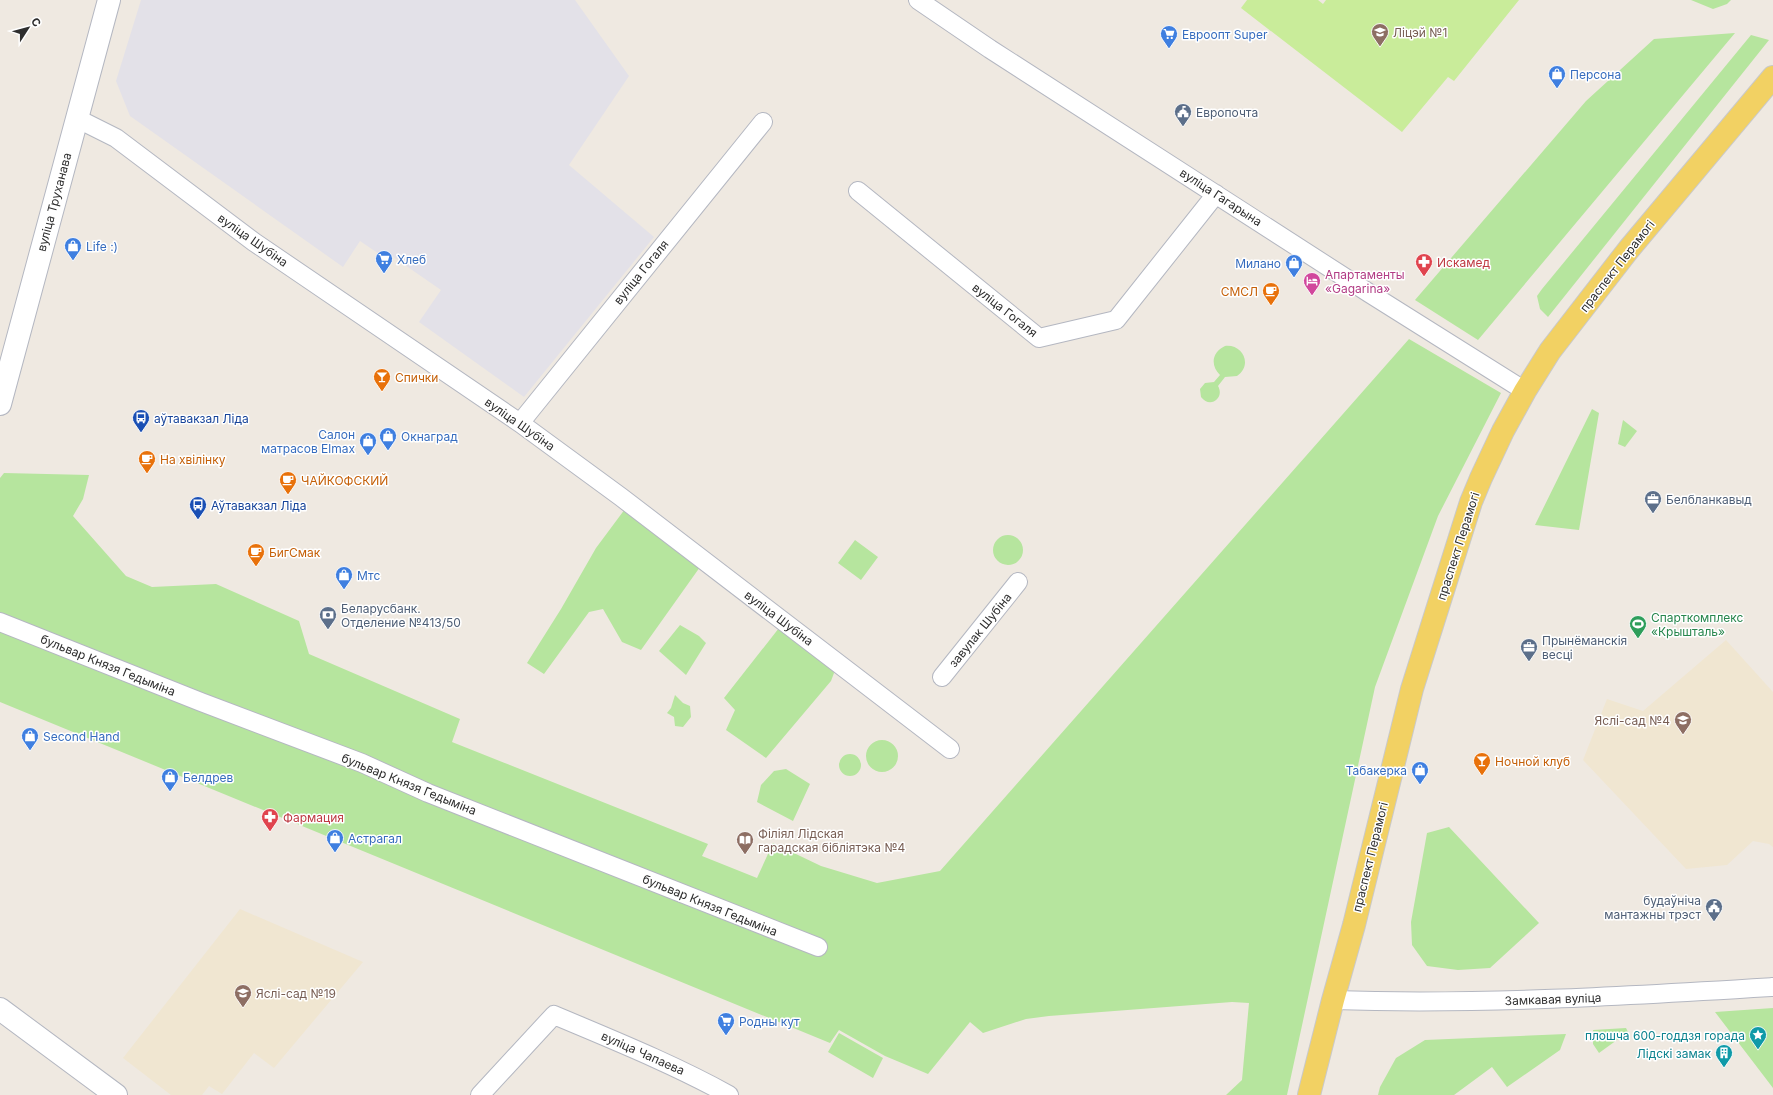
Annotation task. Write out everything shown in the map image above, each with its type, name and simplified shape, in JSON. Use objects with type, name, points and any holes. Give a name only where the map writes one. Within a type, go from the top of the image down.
[{"type":"main road","name":"вуліца Труханава","points":[[0,404],[109,0]]},
{"type":"main road","name":"праспект Перамогі","points":[[1309,1095],[1332,1000],[1354,925],[1412,690],[1462,532],[1481,478],[1503,431],[1525,391],[1550,351],[1629,249],[1773,77]]},
{"type":"main road","points":[[0,1008],[116,1095]]},
{"type":"street","name":"вуліца Гагарына","points":[[918,0],[990,49],[1369,293],[1525,391]]},
{"type":"street","name":"вуліца Шубіна","points":[[76,118],[116,138],[254,242],[520,423],[621,497],[950,749]]},
{"type":"street","name":"вуліца Гогаля","points":[[520,423],[763,122]]},
{"type":"street","name":"вуліца Гогаля","points":[[858,191],[1038,338],[1116,320],[1216,194]]},
{"type":"street","name":"завулак Шубіна","points":[[942,677],[1018,582]]},
{"type":"street","name":"бульвар Князя Гедыміна","points":[[0,622],[201,702],[362,763],[428,793],[818,947]]},
{"type":"street","name":"Замкавая вуліца","points":[[1332,1000],[1406,1003],[1582,999],[1773,987]]},
{"type":"street","name":"вуліца Чапаева","points":[[480,1095],[554,1015],[608,1036],[693,1075],[729,1095]]},
{"type":"shaded area","points":[[141,0],[575,0],[629,76],[569,165],[654,237],[524,397],[419,322],[441,290],[389,254],[385,258],[360,241],[343,267],[130,116],[116,81]]},
{"type":"shaded area","name":"Яслі-сад №4","points":[[1726,640],[1773,692],[1773,847],[1769,844],[1753,841],[1727,865],[1686,869],[1583,760],[1607,699],[1643,711]]},
{"type":"shaded area","name":"Яслі-сад №19","points":[[240,909],[363,962],[274,1068],[254,1053],[222,1094],[209,1086],[202,1095],[171,1095],[123,1058]]},
{"type":"green space","name":"Ліцэй №1","points":[[1247,0],[1318,0],[1323,4],[1326,0],[1519,0],[1454,81],[1448,77],[1402,132],[1241,8]]},
{"type":"green space","points":[[1691,0],[1731,0],[1727,4],[1713,9]]},
{"type":"green space","points":[[1735,33],[1478,340],[1415,300],[1586,101],[1654,39]]},
{"type":"green space","points":[[1751,35],[1769,40],[1548,317],[1540,309],[1537,296],[1542,289]]},
{"type":"green space","points":[[1409,339],[1501,393],[1438,516],[1375,687],[1287,1095],[1226,1095],[1242,1080],[1249,1003],[1232,1002],[1049,1016],[1026,1019],[983,1033],[970,1022],[928,1074],[885,1056],[839,1030],[830,1043],[0,702],[0,478],[4,473],[89,475],[83,499],[73,516],[126,576],[152,587],[216,584],[299,621],[309,654],[460,719],[452,742],[708,844],[702,856],[757,878],[773,843],[821,866],[877,883],[940,871]]},
{"type":"green space","points":[[1225,346],[1237,348],[1241,352],[1244,356],[1244,366],[1242,371],[1237,376],[1225,377],[1218,386],[1220,394],[1218,398],[1212,402],[1208,402],[1201,397],[1200,389],[1205,383],[1214,382],[1220,375],[1215,367],[1214,359],[1217,352]]},
{"type":"green space","points":[[1592,409],[1599,413],[1579,530],[1535,525]]},
{"type":"green space","points":[[1623,420],[1637,431],[1625,447],[1618,444]]},
{"type":"green space","points":[[625,509],[700,567],[641,650],[622,642],[603,609],[589,612],[544,674],[527,663],[561,609],[596,548]]},
{"type":"green space","points":[[1008,535],[1019,539],[1023,550],[1019,561],[1008,565],[997,561],[993,550],[997,539]]},
{"type":"green space","points":[[855,540],[878,557],[861,580],[838,563]]},
{"type":"green space","points":[[680,625],[699,636],[706,643],[686,675],[659,651]]},
{"type":"green space","points":[[779,628],[832,666],[834,673],[831,681],[766,758],[726,730],[735,710],[724,698]]},
{"type":"green space","points":[[675,695],[683,703],[690,706],[691,717],[683,727],[675,726],[674,717],[667,713],[671,708]]},
{"type":"green space","points":[[882,740],[888,741],[895,747],[898,756],[897,762],[891,769],[882,772],[876,771],[869,765],[866,756],[867,750],[873,743]]},
{"type":"green space","points":[[850,754],[858,757],[861,765],[858,773],[850,776],[842,773],[839,765],[842,757]]},
{"type":"green space","points":[[786,769],[810,784],[793,821],[757,802],[761,785],[774,771]]},
{"type":"green space","points":[[1449,827],[1539,923],[1490,968],[1458,970],[1427,966],[1412,945],[1411,922],[1427,833]]},
{"type":"green space","name":"плошча 600-годдзя горада","points":[[1773,1008],[1773,1088],[1715,1012]]},
{"type":"green space","points":[[1626,1028],[1628,1032],[1599,1053],[1593,1044],[1593,1030]]},
{"type":"green space","points":[[839,1033],[883,1058],[873,1078],[828,1052]]},
{"type":"green space","points":[[1566,1034],[1560,1050],[1507,1087],[1492,1067],[1454,1095],[1378,1095],[1380,1087],[1396,1058],[1425,1040]]},
{"type":"place","name":"Ліцэй №1","points":[[1380,47]]},
{"type":"place","name":"Евроопт Super","points":[[1169,49]]},
{"type":"place","name":"Персона","points":[[1557,89]]},
{"type":"place","name":"Европочта","points":[[1183,127]]},
{"type":"place","name":"Life :)","points":[[73,261]]},
{"type":"place","name":"Хлеб","points":[[384,274]]},
{"type":"place","name":"Искамед","points":[[1424,277]]},
{"type":"place","name":"Милано","points":[[1294,278]]},
{"type":"place","name":"Апартаменты «Gagarina»","points":[[1312,296]]},
{"type":"place","name":"СМСЛ","points":[[1271,306]]},
{"type":"place","name":"Спички","points":[[382,392]]},
{"type":"place","name":"аўтавакзал Ліда","points":[[141,433]]},
{"type":"place","name":"Окнаград","points":[[388,451]]},
{"type":"place","name":"Салон матрасов Elmax","points":[[368,456]]},
{"type":"place","name":"На хвілінку","points":[[147,474]]},
{"type":"place","name":"ЧАЙКОФСКИЙ","points":[[288,495]]},
{"type":"place","name":"Белбланкавыд","points":[[1653,514]]},
{"type":"place","name":"Аўтавакзал Ліда","points":[[198,520]]},
{"type":"place","name":"БигСмак","points":[[256,567]]},
{"type":"place","name":"Мтс","points":[[344,590]]},
{"type":"place","name":"Беларусбанк. Отделение №413/50","points":[[328,630]]},
{"type":"place","name":"Спарткомплекс «Крышталь»","points":[[1638,639]]},
{"type":"place","name":"Прынёманскія весці","points":[[1529,662]]},
{"type":"place","name":"Яслі-сад №4","points":[[1683,735]]},
{"type":"place","name":"Second Hand","points":[[30,751]]},
{"type":"place","name":"Ночной клуб","points":[[1482,776]]},
{"type":"place","name":"Табакерка","points":[[1420,785]]},
{"type":"place","name":"Белдрев","points":[[170,792]]},
{"type":"place","name":"Фармация","points":[[270,832]]},
{"type":"place","name":"Астрагал","points":[[335,853]]},
{"type":"place","name":"Філіял Лідская гарадская бібліятэка №4","points":[[745,855]]},
{"type":"place","name":"будаўніча мантажны трэст","points":[[1714,922]]},
{"type":"place","name":"Яслі-сад №19","points":[[243,1008]]},
{"type":"place","name":"Родны кут","points":[[726,1036]]},
{"type":"place","name":"плошча 600-годдзя горада","points":[[1758,1050]]},
{"type":"place","name":"Лідскі замак","points":[[1724,1068]]}]
